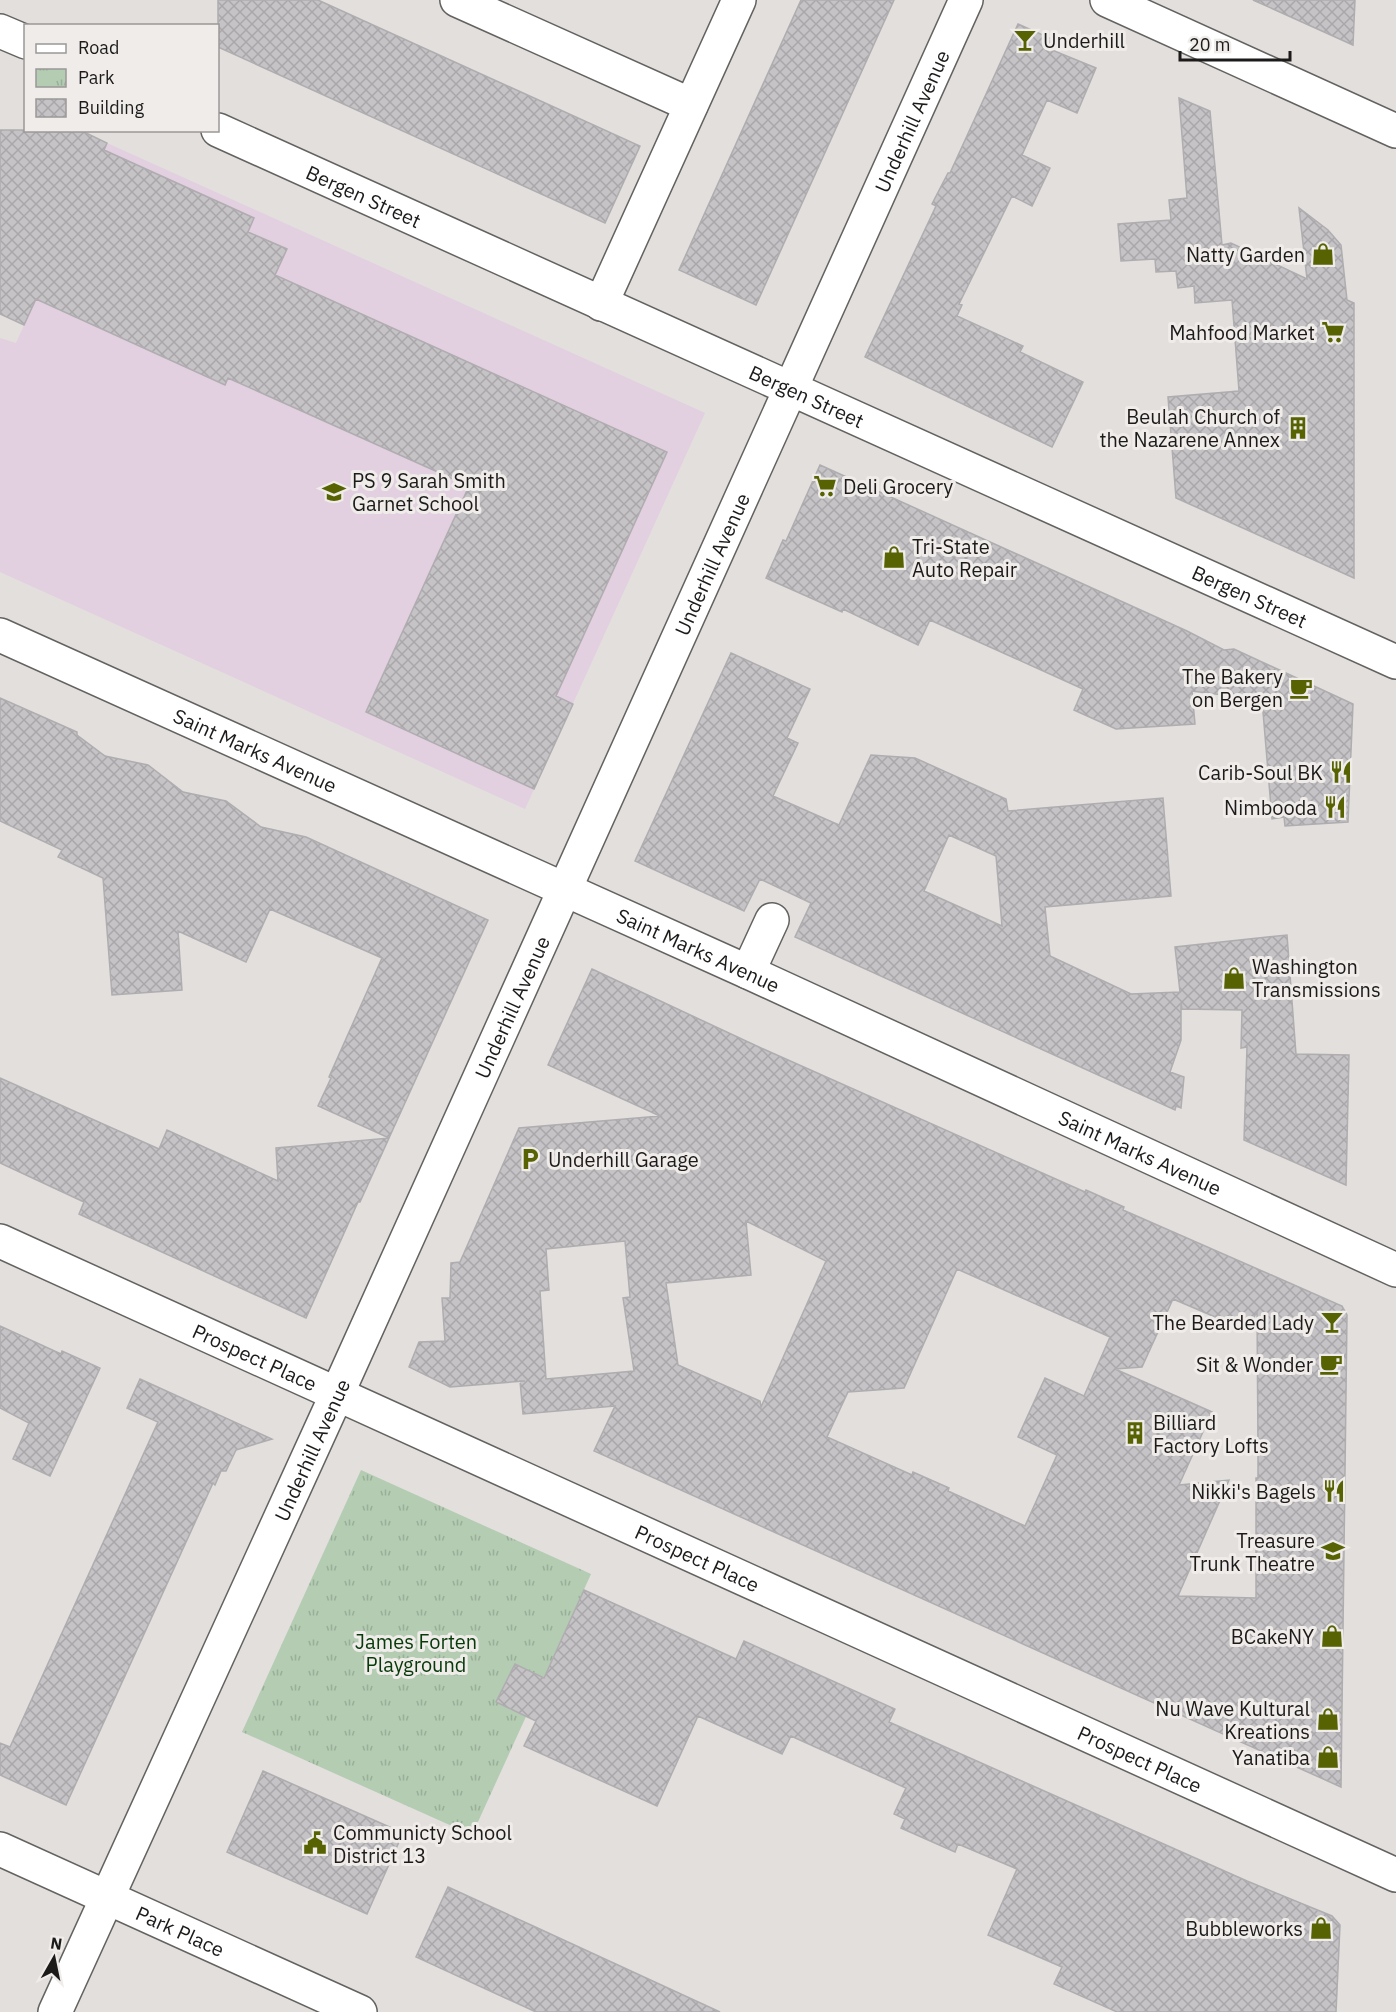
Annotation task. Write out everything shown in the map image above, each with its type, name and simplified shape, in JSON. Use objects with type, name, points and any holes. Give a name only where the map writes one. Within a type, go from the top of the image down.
[{"type":"street","points":[[457,0],[691,105]]},
{"type":"street","points":[[601,304],[739,0]]},
{"type":"street","name":"Underhill Avenue","points":[[55,2012],[337,1394],[966,0]]},
{"type":"street","points":[[1107,0],[1396,131]]},
{"type":"street","points":[[0,31],[24,41]]},
{"type":"street","name":"Bergen Street","points":[[219,130],[1396,662]]},
{"type":"street","name":"Saint Marks Avenue","points":[[0,635],[748,972],[1396,1270]]},
{"type":"street","points":[[748,972],[772,920]]},
{"type":"street","name":"Prospect Place","points":[[0,1241],[1396,1875]]},
{"type":"street","name":"Park Place","points":[[0,1849],[360,2012]]},
{"type":"shaded area","name":"PS 9 Sarah Smith Garnet School","points":[[107,143],[705,413],[525,809],[0,572],[0,338],[16,343]]},
{"type":"green space","name":"James Forten Playground","points":[[361,1470],[591,1574],[472,1835],[242,1732]]},
{"type":"building","points":[[218,0],[318,0],[640,146],[605,223],[219,47]]},
{"type":"building","points":[[801,0],[894,0],[756,305],[679,270]]},
{"type":"building","points":[[1253,0],[1355,0],[1353,45]]},
{"type":"building","points":[[1018,24],[1052,39],[1047,48],[1096,68],[1077,113],[1047,100],[1022,155],[1050,168],[1032,206],[1012,196],[959,304],[962,305],[957,316],[1023,346],[1020,352],[1083,382],[1052,447],[865,357],[936,206],[932,204],[950,173]]},
{"type":"building","points":[[1179,98],[1210,111],[1222,245],[1231,243],[1307,279],[1299,208],[1328,230],[1341,245],[1347,300],[1354,303],[1354,578],[1176,498],[1168,397],[1239,391],[1232,300],[1195,303],[1194,286],[1178,288],[1176,271],[1156,272],[1155,259],[1121,261],[1118,224],[1171,220],[1169,200],[1187,198]]},
{"type":"building","points":[[0,130],[84,132],[107,143],[104,150],[254,218],[248,232],[287,249],[275,275],[667,452],[556,696],[573,704],[534,789],[366,712],[469,486],[228,378],[225,385],[36,299],[24,325],[0,314]]},
{"type":"building","points":[[820,465],[1187,631],[1224,650],[1234,649],[1353,704],[1348,822],[1285,826],[1284,817],[1272,819],[1262,700],[1192,691],[1195,724],[1116,729],[1074,710],[1083,689],[930,620],[918,645],[843,609],[842,612],[766,578],[783,540],[786,541]]},
{"type":"building","points":[[731,653],[810,689],[787,738],[798,743],[773,796],[839,825],[871,755],[915,758],[1006,799],[1008,811],[1163,798],[1171,896],[1045,907],[1050,956],[1131,994],[1180,992],[1175,947],[1287,935],[1296,1054],[1349,1055],[1346,1185],[1244,1140],[1247,1047],[1241,1048],[1242,1010],[1182,1009],[1181,1003],[1181,1040],[1170,1072],[1184,1077],[1181,1108],[1176,1106],[1175,1110],[795,937],[811,903],[760,879],[744,911],[635,861]],"holes":[[[949,835],[996,856],[1002,926],[924,891]]]},
{"type":"building","points":[[0,698],[77,732],[77,735],[105,756],[148,765],[183,792],[226,801],[261,827],[306,837],[488,920],[389,1138],[318,1106],[382,958],[270,909],[246,962],[178,931],[182,990],[112,995],[103,878],[58,857],[62,850],[0,821]]},
{"type":"building","points":[[592,969],[761,1048],[1085,1192],[1086,1190],[1124,1207],[1123,1210],[1342,1306],[1347,1315],[1341,1787],[594,1451],[615,1406],[523,1414],[520,1381],[450,1387],[409,1367],[419,1342],[445,1341],[442,1298],[450,1298],[451,1263],[460,1262],[519,1128],[660,1116],[548,1065]],"holes":[[[746,1221],[826,1261],[761,1407],[760,1401],[678,1365],[666,1283],[751,1275]],[[625,1241],[630,1297],[623,1298],[634,1371],[546,1379],[540,1291],[549,1290],[546,1249]],[[957,1269],[1110,1337],[1084,1396],[1045,1378],[1018,1437],[1057,1455],[1025,1526],[948,1491],[949,1488],[913,1472],[912,1475],[827,1437],[848,1392],[904,1388]],[[1173,1299],[1248,1331],[1257,1311],[1256,1598],[1178,1596],[1229,1480],[1179,1485],[1212,1412],[1115,1369],[1142,1367]]]},
{"type":"building","points":[[0,1078],[159,1149],[167,1130],[278,1181],[276,1148],[389,1138],[306,1318],[79,1214],[84,1202],[0,1163]]},
{"type":"building","points":[[0,1326],[61,1354],[62,1351],[100,1368],[50,1476],[13,1459],[29,1423],[0,1408]]},
{"type":"building","points":[[140,1379],[272,1439],[236,1450],[226,1471],[221,1471],[215,1485],[213,1483],[66,1805],[0,1775],[0,1743],[10,1747],[158,1422],[127,1408]]},
{"type":"building","points":[[584,1590],[736,1659],[744,1641],[895,1709],[889,1722],[1247,1881],[1332,1916],[1340,1925],[1336,2012],[1117,2012],[1054,1984],[1062,1967],[988,1935],[1017,1869],[958,1844],[955,1852],[901,1828],[905,1819],[894,1814],[906,1788],[791,1736],[782,1754],[698,1716],[657,1806],[524,1746],[536,1721],[496,1702],[515,1664],[544,1678]]},
{"type":"building","name":"Communicty School District 13","points":[[263,1771],[403,1833],[367,1914],[227,1852]]},
{"type":"building","points":[[448,1887],[720,2012],[536,2012],[416,1957]]},
{"type":"place","name":"Underhill","points":[[1025,40]]},
{"type":"place","name":"Natty Garden","points":[[1323,254]]},
{"type":"place","name":"Mahfood Market","points":[[1333,332]]},
{"type":"place","name":"Beulah Church of the Nazarene Annex","points":[[1298,428]]},
{"type":"place","name":"Deli Grocery","points":[[825,486]]},
{"type":"place","name":"PS 9 Sarah Smith Garnet School","points":[[334,492]]},
{"type":"place","name":"Tri-State Auto Repair","points":[[894,557]]},
{"type":"place","name":"The Bakery on Bergen","points":[[1301,688]]},
{"type":"place","name":"Carib-Soul BK","points":[[1341,772]]},
{"type":"place","name":"Nimbooda","points":[[1335,807]]},
{"type":"place","name":"Washington Transmissions","points":[[1234,978]]},
{"type":"place","name":"Underhill Garage","points":[[530,1159]]},
{"type":"place","name":"The Bearded Lady","points":[[1332,1322]]},
{"type":"place","name":"Sit & Wonder","points":[[1331,1364]]},
{"type":"place","name":"Billiard Factory Lofts","points":[[1135,1433]]},
{"type":"place","name":"Nikki's Bagels","points":[[1334,1491]]},
{"type":"place","name":"Treasure Trunk Theatre","points":[[1333,1551]]},
{"type":"place","name":"BCakeNY","points":[[1332,1636]]},
{"type":"place","name":"Nu Wave Kultural Kreations","points":[[1328,1719]]},
{"type":"place","name":"Yanatiba","points":[[1328,1757]]},
{"type":"place","name":"Communicty School District 13","points":[[315,1843]]},
{"type":"place","name":"Bubbleworks","points":[[1321,1928]]}]
